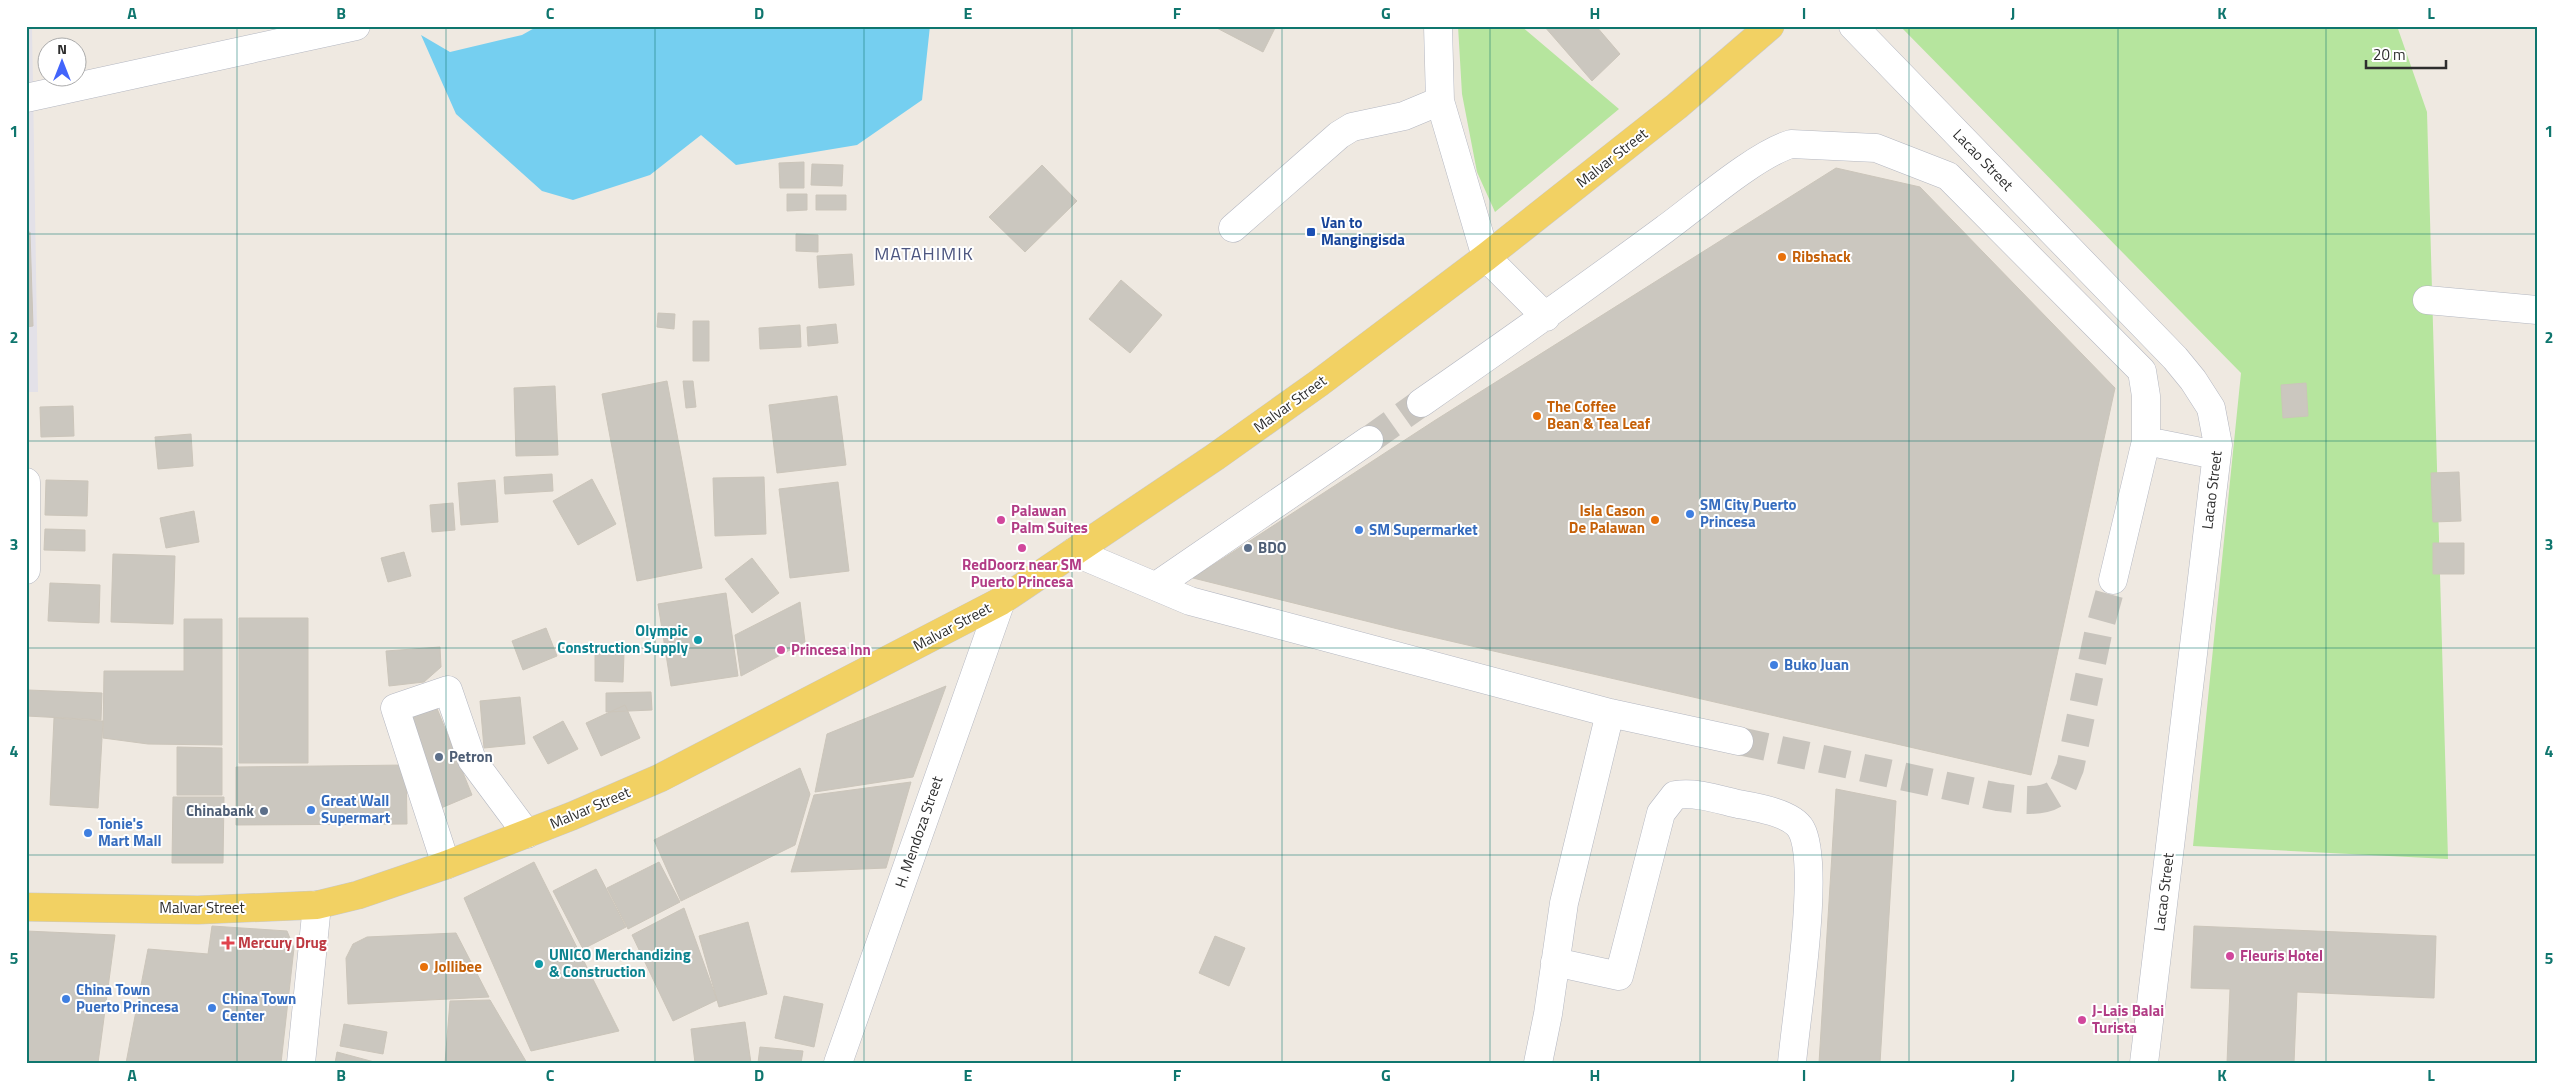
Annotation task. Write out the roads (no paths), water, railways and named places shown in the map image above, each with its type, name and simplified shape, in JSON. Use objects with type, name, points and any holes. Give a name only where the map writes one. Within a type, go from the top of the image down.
[{"type":"main road","name":"Malvar Street","points":[[26,907],[198,910],[317,905],[358,894],[446,865],[527,834],[660,778],[1001,601],[1215,457],[1311,389],[1486,257],[1677,106],[1770,26]]},
{"type":"street","points":[[26,98],[356,26]]},
{"type":"street","points":[[1438,26],[1440,101],[1486,257],[1546,317]]},
{"type":"street","name":"Lacao Street","points":[[1852,26],[2175,358],[2193,380],[2211,408],[2218,445],[2144,1063]]},
{"type":"street","points":[[1234,228],[1339,134],[1352,128],[1404,116],[1440,101]]},
{"type":"street","points":[[1421,404],[1546,317],[1740,174],[1780,148],[1791,144],[1876,148],[1948,176],[2142,371],[2146,396],[2146,441],[2113,580]]},
{"type":"street","points":[[2427,300],[2537,310]]},
{"type":"street","points":[[1156,586],[1369,440]]},
{"type":"street","points":[[2146,441],[2216,456]]},
{"type":"street","points":[[26,482],[26,570]]},
{"type":"street","points":[[1074,552],[1190,601],[1610,713],[1738,741]]},
{"type":"street","name":"H. Mendoza Street","points":[[838,1063],[1001,601]]},
{"type":"street","points":[[446,865],[395,708],[448,690],[472,760],[527,834]]},
{"type":"street","points":[[1538,1063],[1564,903],[1610,713]]},
{"type":"street","points":[[1555,962],[1619,976],[1661,813],[1675,795],[1690,793],[1763,809],[1794,820],[1801,829],[1807,847],[1808,909],[1792,1063]]},
{"type":"street","points":[[301,1063],[317,905]]},
{"type":"water","points":[[538,26],[930,26],[922,100],[857,145],[736,165],[701,135],[650,175],[573,200],[542,191],[456,114],[421,35],[450,52],[522,35]]},
{"type":"tunnel","points":[[1369,440],[1421,403]]},
{"type":"tunnel","points":[[1739,741],[1998,797],[2023,800],[2049,797],[2062,787],[2070,768],[2098,634],[2113,580]]},
{"type":"place","name":"Van to Mangingisda","points":[[1311,232]]},
{"type":"place","name":"Ribshack","points":[[1782,257]]},
{"type":"place","name":"The Coffee Bean & Tea Leaf","points":[[1537,416]]},
{"type":"place","name":"SM City Puerto Princesa","points":[[1690,514]]},
{"type":"place","name":"Palawan Palm Suites","points":[[1001,520]]},
{"type":"place","name":"Isla Cason De Palawan","points":[[1655,520]]},
{"type":"place","name":"SM Supermarket","points":[[1359,530]]},
{"type":"place","name":"RedDoorz near SM Puerto Princesa","points":[[1022,548]]},
{"type":"place","name":"BDO","points":[[1248,548]]},
{"type":"place","name":"Olympic Construction Supply","points":[[698,640]]},
{"type":"place","name":"Princesa Inn","points":[[781,650]]},
{"type":"place","name":"Buko Juan","points":[[1774,665]]},
{"type":"place","name":"Petron","points":[[439,757]]},
{"type":"place","name":"Great Wall Supermart","points":[[311,810]]},
{"type":"place","name":"Chinabank","points":[[264,811]]},
{"type":"place","name":"Tonie's Mart Mall","points":[[88,833]]},
{"type":"place","name":"Mercury Drug","points":[[228,943]]},
{"type":"place","name":"Fleuris Hotel","points":[[2230,956]]},
{"type":"place","name":"UNICO Merchandizing & Construction","points":[[539,964]]},
{"type":"place","name":"Jollibee","points":[[424,967]]},
{"type":"place","name":"China Town Puerto Princesa","points":[[66,999]]},
{"type":"place","name":"China Town Center","points":[[212,1008]]},
{"type":"place","name":"J-Lais Balai Turista","points":[[2082,1020]]},
{"type":"district","name":"MATAHIMIK","points":[[924,254]]}]
